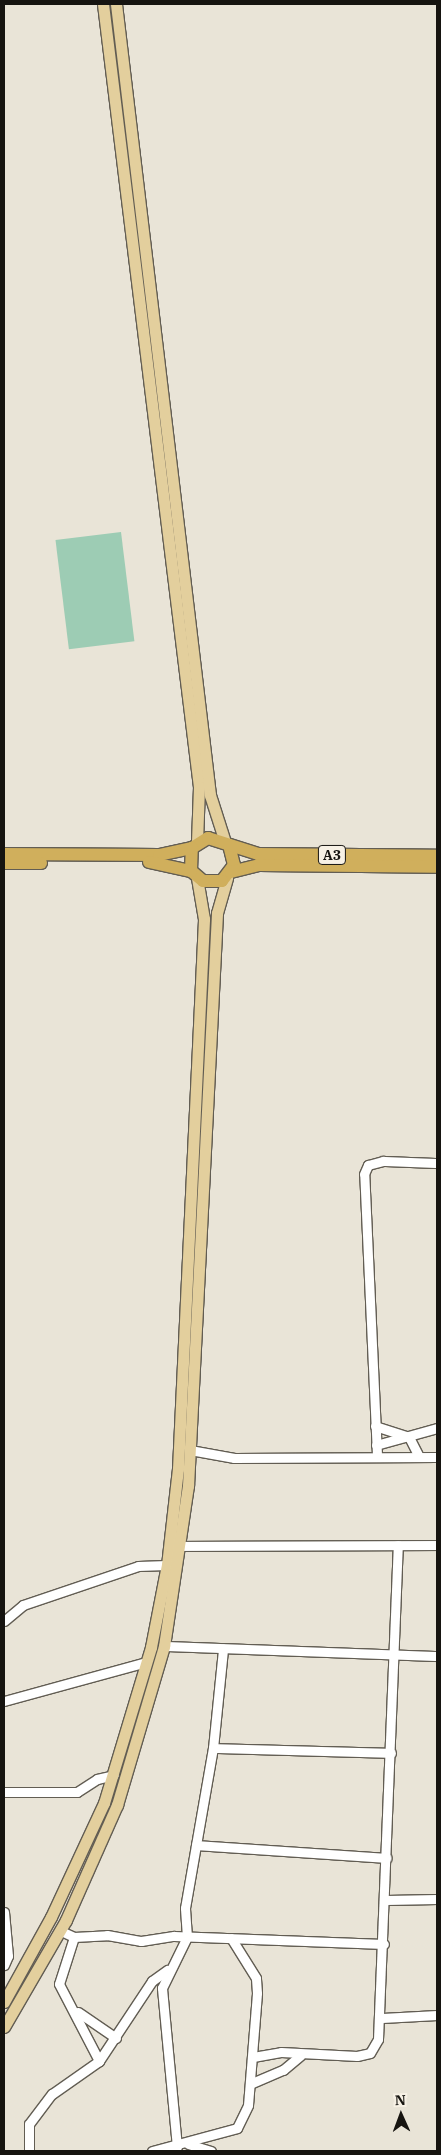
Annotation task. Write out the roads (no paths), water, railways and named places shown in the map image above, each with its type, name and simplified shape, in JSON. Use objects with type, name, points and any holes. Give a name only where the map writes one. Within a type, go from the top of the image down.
[{"type":"highway","name":"A3","points":[[4,854],[159,855],[195,845],[214,837],[227,844],[271,855],[437,856]]},
{"type":"highway","points":[[227,844],[234,858],[230,874]]},
{"type":"highway","points":[[194,874],[195,845]]},
{"type":"highway","name":"A3","points":[[4,863],[160,862],[216,883],[230,874],[259,864],[437,868]]},
{"type":"main road","points":[[104,4],[198,788],[195,845]]},
{"type":"main road","points":[[116,4],[210,795],[227,844]]},
{"type":"main road","points":[[4,2002],[55,1909],[114,1775],[147,1662],[167,1565],[175,1546],[204,929],[194,874]]},
{"type":"main road","points":[[4,2027],[61,1931],[117,1804],[164,1646],[175,1546],[190,1450],[217,913],[230,874]]},
{"type":"street","points":[[376,1450],[364,1174],[368,1165],[383,1161],[437,1164]]},
{"type":"street","points":[[375,1426],[409,1438],[419,1457]]},
{"type":"street","points":[[376,1450],[437,1428]]},
{"type":"street","points":[[190,1450],[234,1458],[376,1450],[419,1457],[437,1457]]},
{"type":"street","points":[[175,1546],[437,1544]]},
{"type":"street","points":[[253,2057],[269,2052],[301,2055],[370,2052],[382,2018],[398,1545]]},
{"type":"street","points":[[4,1621],[22,1605],[138,1566],[167,1565]]},
{"type":"street","points":[[164,1646],[394,1656],[437,1656]]},
{"type":"street","points":[[177,2147],[162,1988],[187,1937],[185,1908],[213,1748],[224,1649]]},
{"type":"street","points":[[4,1701],[147,1662]]},
{"type":"street","points":[[213,1748],[391,1753]]},
{"type":"street","points":[[4,1792],[77,1792],[98,1779],[114,1775]]},
{"type":"street","points":[[196,1845],[387,1858]]},
{"type":"street","points":[[386,1900],[437,1899]]},
{"type":"street","points":[[4,1912],[8,1956],[4,1965]]},
{"type":"street","points":[[61,1931],[74,1937],[107,1935],[141,1941],[187,1937],[384,1944]]},
{"type":"street","points":[[74,1937],[59,1974],[62,1993],[73,2009],[99,2061]]},
{"type":"street","points":[[152,2151],[177,2147],[237,2128],[252,2083],[256,1978],[231,1938]]},
{"type":"street","points":[[29,2151],[29,2124],[52,2094],[99,2061],[152,1981],[170,1969]]},
{"type":"street","points":[[73,2009],[116,2038]]},
{"type":"street","points":[[382,2018],[437,2015]]},
{"type":"street","points":[[252,2083],[283,2070],[301,2055]]},
{"type":"street","points":[[188,2144],[196,2151]]},
{"type":"street","points":[[188,2144],[211,2151]]}]
